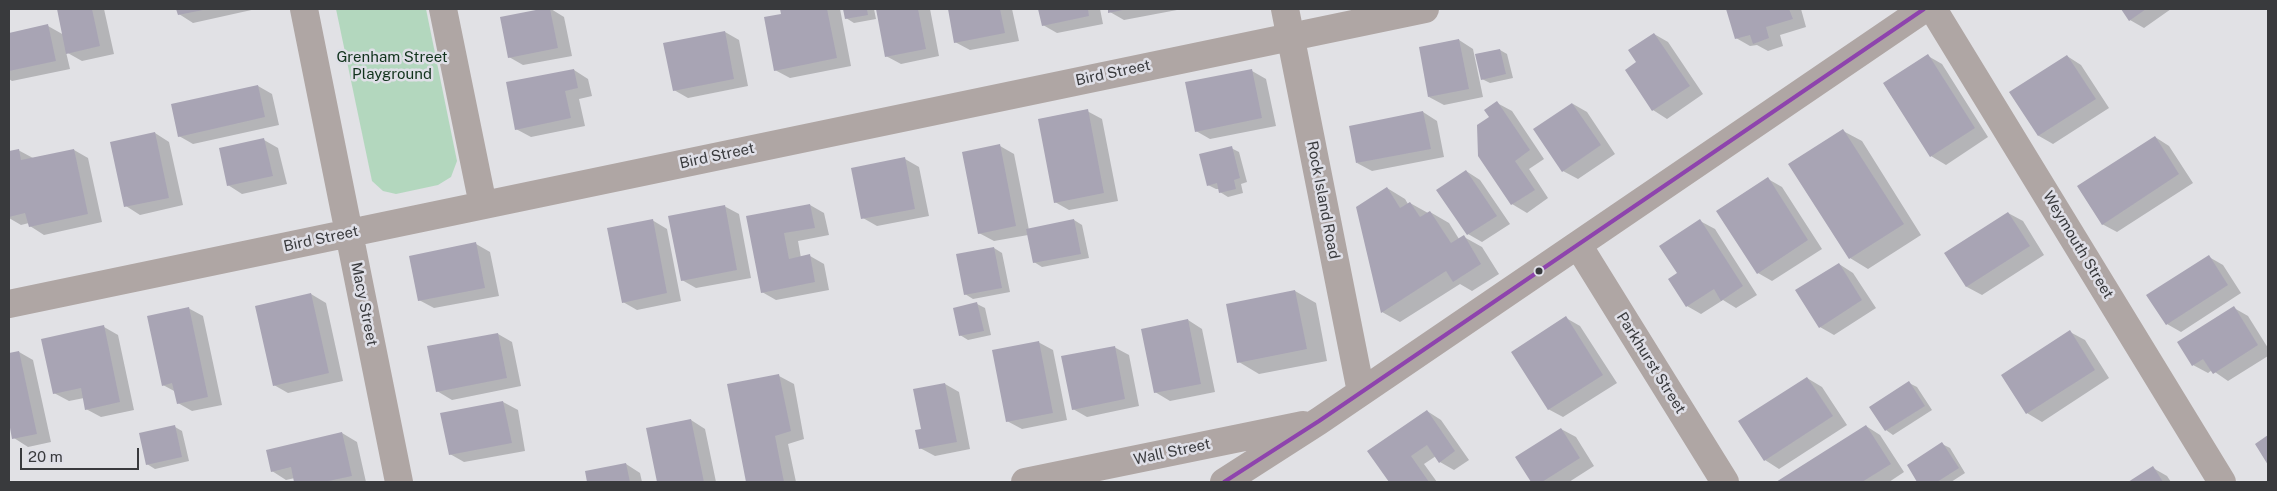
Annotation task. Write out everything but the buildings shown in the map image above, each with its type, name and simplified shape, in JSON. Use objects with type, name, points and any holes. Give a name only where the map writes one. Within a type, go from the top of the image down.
[{"type":"street","name":"Macy Street","points":[[304,9],[399,482]]},
{"type":"street","points":[[442,9],[483,205]]},
{"type":"street","name":"Rock Island Road","points":[[1285,9],[1361,392]]},
{"type":"street","name":"Bird Street","points":[[9,304],[1426,9]]},
{"type":"street","points":[[1224,482],[1319,421],[1924,9]]},
{"type":"street","name":"Weymouth Street","points":[[1933,9],[2222,482]]},
{"type":"street","name":"Parkhurst Street","points":[[1578,245],[1725,482]]},
{"type":"street","name":"Wall Street","points":[[1025,482],[1063,479],[1319,421]]},
{"type":"green space","name":"Grenham Street Playground","points":[[336,9],[426,9],[457,161],[451,177],[438,185],[396,194],[383,191],[372,181]]},
{"type":"transit line","points":[[1224,482],[1319,421],[1924,9]]}]
